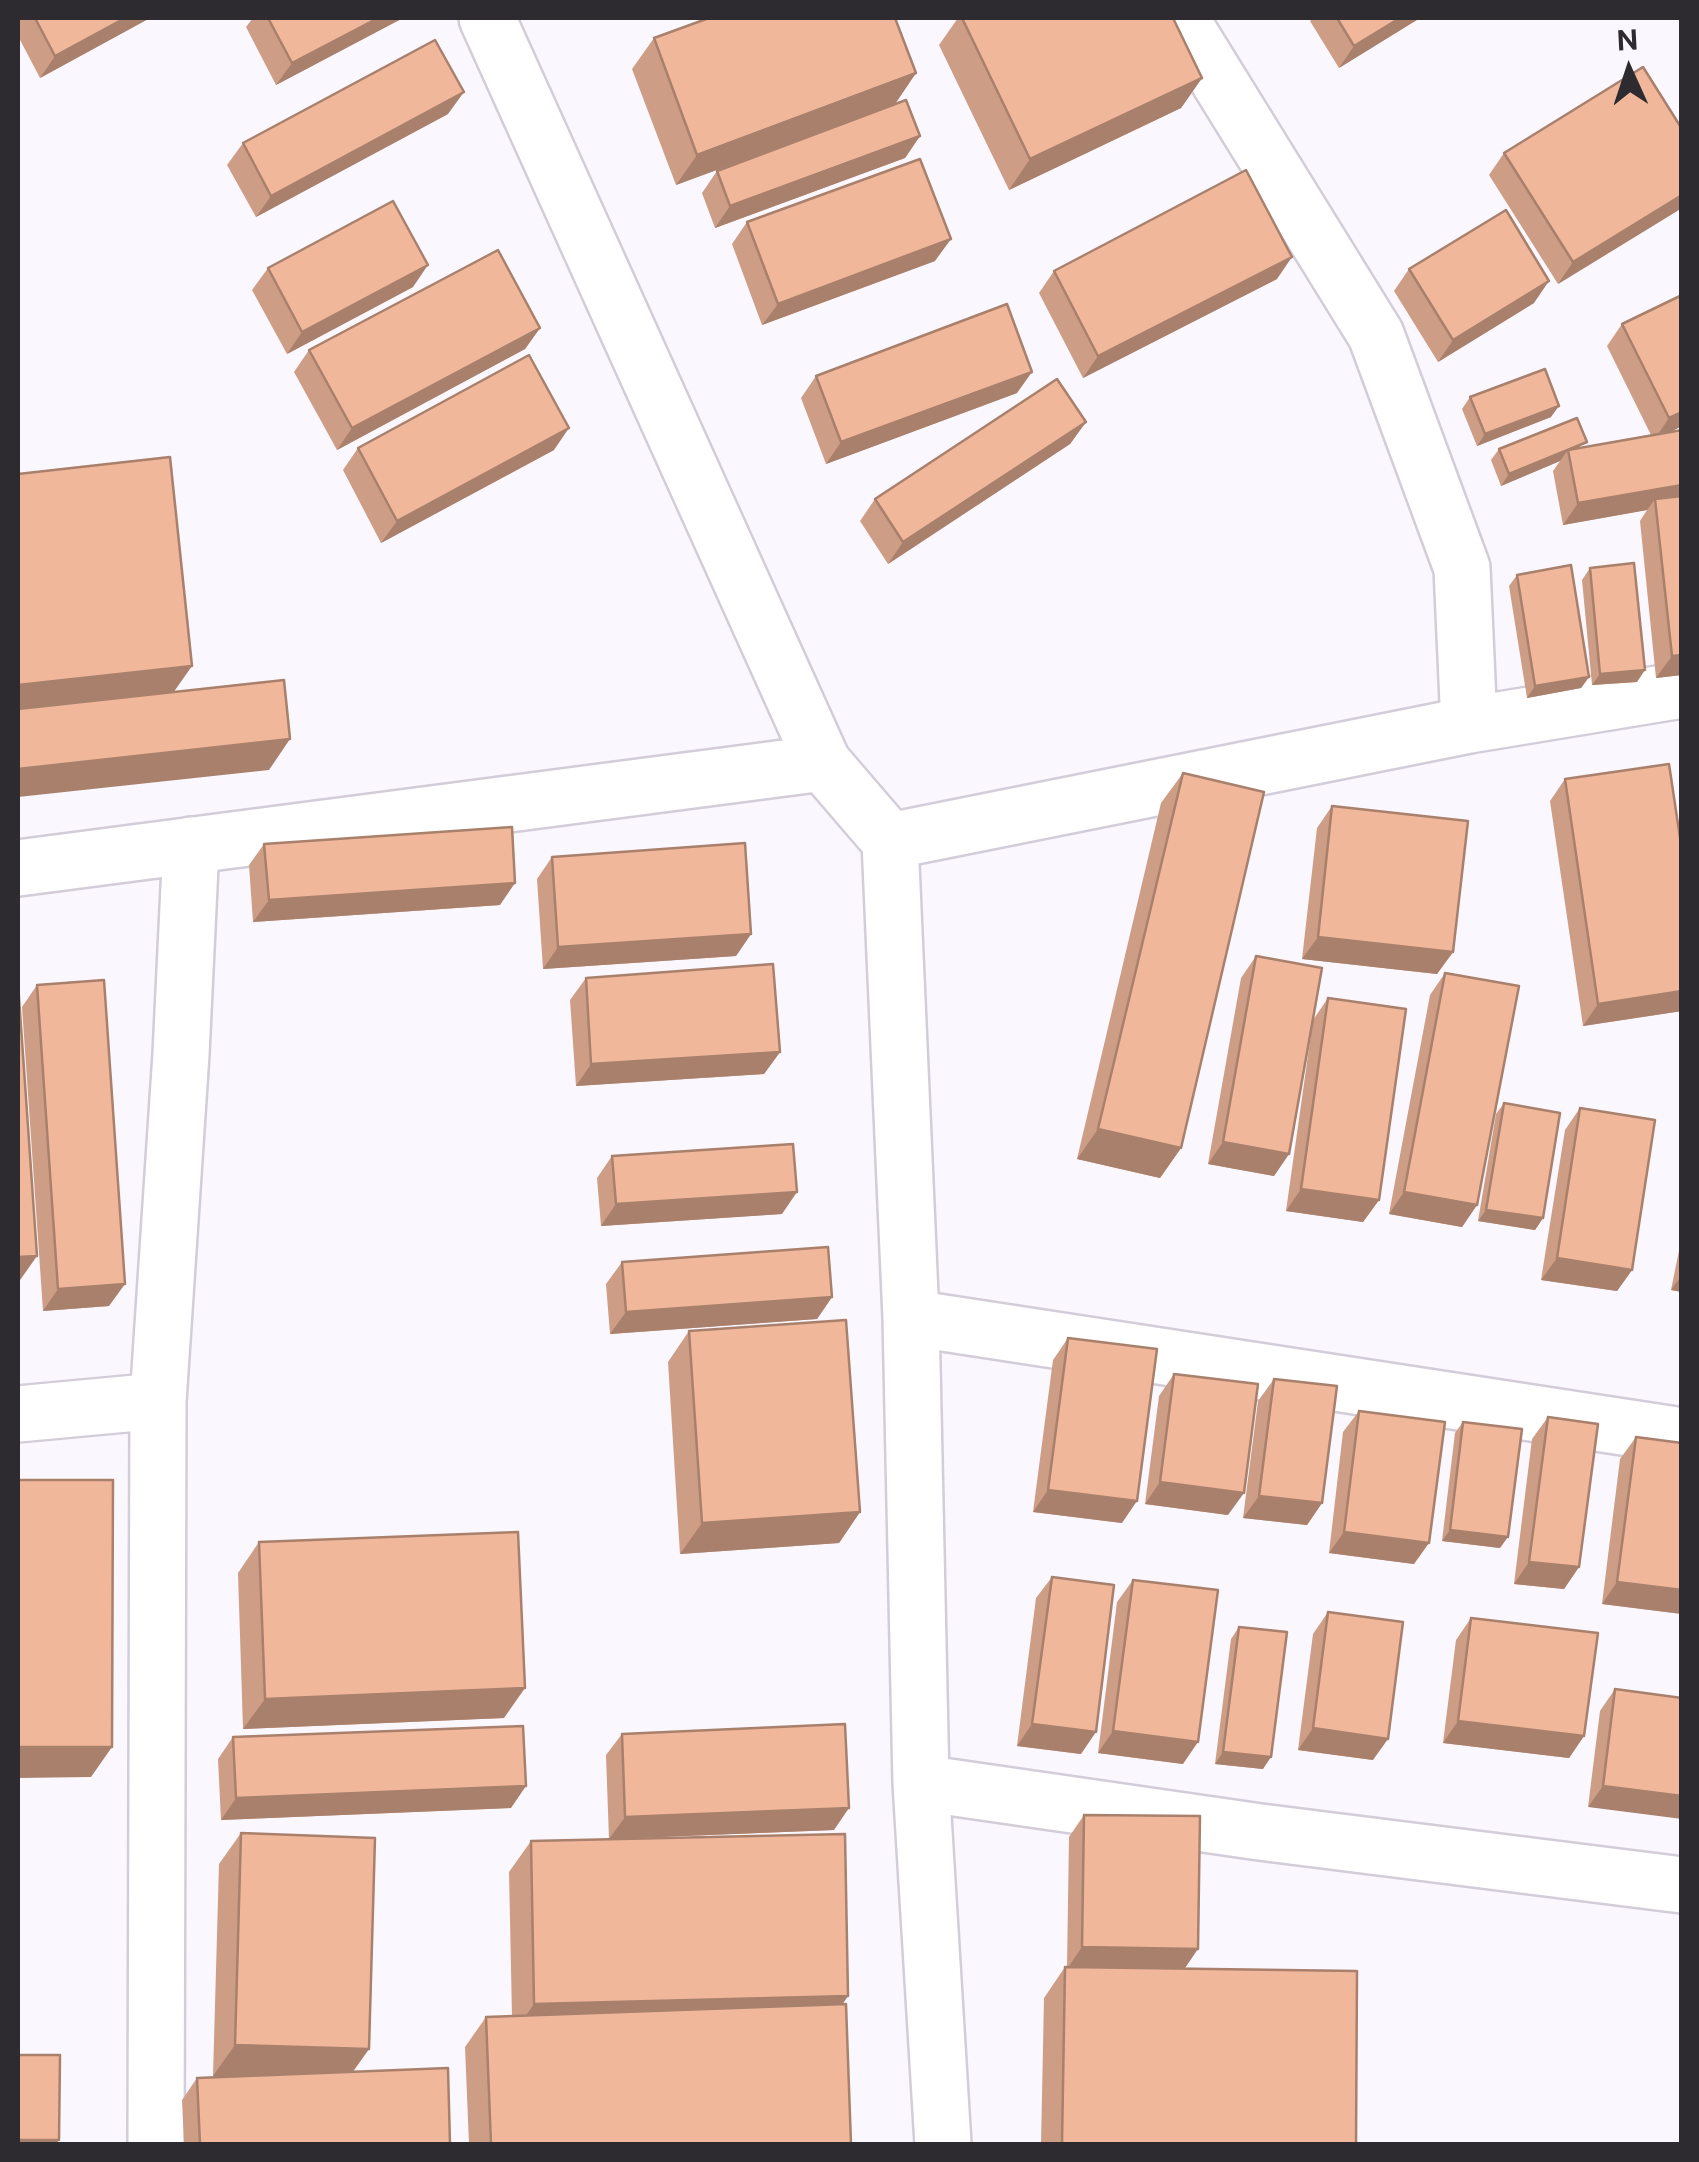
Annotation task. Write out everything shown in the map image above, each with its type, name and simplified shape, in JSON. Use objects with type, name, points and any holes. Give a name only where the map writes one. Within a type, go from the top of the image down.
[{"type":"street","points":[[487,18],[822,763],[890,841],[911,1318],[921,1783],[943,2144]]},
{"type":"street","points":[[1180,18],[1376,334],[1462,568],[1469,725]]},
{"type":"street","points":[[890,841],[1469,725],[1682,690]]},
{"type":"street","points":[[18,868],[822,763]]},
{"type":"street","points":[[156,2144],[158,1402],[191,845]]},
{"type":"street","points":[[911,1318],[1682,1436]]},
{"type":"street","points":[[18,1414],[158,1402]]},
{"type":"street","points":[[921,1783],[1260,1832],[1682,1886]]},
{"type":"building","points":[[35,18],[125,18],[55,56]]},
{"type":"building","points":[[268,18],[378,18],[292,63]]},
{"type":"building","points":[[709,18],[895,18],[916,73],[697,155],[654,38]]},
{"type":"building","points":[[962,18],[1173,18],[1202,78],[1030,159]]},
{"type":"building","points":[[1337,18],[1400,18],[1354,46]]},
{"type":"building","points":[[435,40],[464,92],[271,196],[243,143]]},
{"type":"building","points":[[1643,67],[1682,129],[1682,195],[1573,262],[1504,153]]},
{"type":"building","points":[[906,100],[920,136],[730,206],[717,171]]},
{"type":"building","points":[[920,159],[951,239],[778,304],[747,222]]},
{"type":"building","points":[[1246,170],[1292,257],[1098,356],[1054,271]]},
{"type":"building","points":[[393,201],[428,265],[302,332],[268,268]]},
{"type":"building","points":[[1506,210],[1549,281],[1453,340],[1409,269]]},
{"type":"building","points":[[498,250],[540,328],[352,428],[309,350]]},
{"type":"building","points":[[1682,295],[1682,412],[1669,418],[1622,324]]},
{"type":"building","points":[[1007,304],[1032,372],[841,442],[816,376]]},
{"type":"building","points":[[529,355],[569,428],[397,521],[358,448]]},
{"type":"building","points":[[1545,369],[1559,406],[1485,434],[1470,397]]},
{"type":"building","points":[[1057,379],[1086,422],[903,542],[875,499]]},
{"type":"building","points":[[1577,418],[1587,442],[1509,474],[1499,449]]},
{"type":"building","points":[[1682,430],[1682,485],[1578,503],[1568,450]]},
{"type":"building","points":[[170,457],[192,666],[18,685],[18,474]]},
{"type":"building","points":[[1682,496],[1682,655],[1672,656],[1655,499]]},
{"type":"building","points":[[1634,563],[1645,670],[1600,674],[1590,568]]},
{"type":"building","points":[[1571,565],[1589,677],[1535,686],[1517,575]]},
{"type":"building","points":[[284,680],[290,739],[18,769],[18,709]]},
{"type":"building","points":[[1669,764],[1682,851],[1682,991],[1598,1004],[1565,779]]},
{"type":"building","points":[[1183,773],[1264,792],[1181,1148],[1098,1129]]},
{"type":"building","points":[[1332,806],[1468,821],[1453,952],[1318,937]]},
{"type":"building","points":[[512,827],[515,883],[269,900],[264,844]]},
{"type":"building","points":[[745,843],[751,934],[558,947],[552,857]]},
{"type":"building","points":[[1256,956],[1322,968],[1289,1154],[1223,1142]]},
{"type":"building","points":[[773,964],[780,1052],[591,1064],[586,978]]},
{"type":"building","points":[[1445,973],[1519,986],[1477,1205],[1404,1192]]},
{"type":"building","points":[[104,980],[125,1284],[58,1289],[37,985]]},
{"type":"building","points":[[18,983],[37,1256],[18,1257]]},
{"type":"building","points":[[1328,998],[1406,1009],[1379,1200],[1301,1189]]},
{"type":"building","points":[[1504,1103],[1560,1113],[1543,1218],[1486,1210]]},
{"type":"building","points":[[1580,1108],[1655,1120],[1632,1270],[1557,1258]]},
{"type":"building","points":[[793,1144],[797,1192],[616,1204],[612,1156]]},
{"type":"building","points":[[828,1247],[832,1297],[626,1312],[622,1262]]},
{"type":"building","points":[[846,1320],[860,1512],[702,1523],[689,1331]]},
{"type":"building","points":[[1068,1338],[1157,1349],[1137,1501],[1048,1490]]},
{"type":"building","points":[[1174,1374],[1258,1384],[1244,1493],[1160,1482]]},
{"type":"building","points":[[1274,1379],[1337,1386],[1322,1503],[1259,1496]]},
{"type":"building","points":[[1359,1411],[1445,1422],[1429,1543],[1344,1532]]},
{"type":"building","points":[[1548,1417],[1598,1424],[1579,1567],[1529,1562]]},
{"type":"building","points":[[1463,1422],[1522,1429],[1508,1537],[1450,1530]]},
{"type":"building","points":[[1636,1437],[1682,1443],[1682,1590],[1617,1582]]},
{"type":"building","points":[[18,1480],[113,1480],[112,1747],[18,1747]]},
{"type":"building","points":[[518,1532],[525,1688],[265,1699],[259,1542]]},
{"type":"building","points":[[1052,1577],[1114,1585],[1096,1732],[1032,1724]]},
{"type":"building","points":[[1133,1580],[1218,1590],[1198,1742],[1113,1731]]},
{"type":"building","points":[[1328,1612],[1403,1622],[1388,1739],[1313,1728]]},
{"type":"building","points":[[1471,1618],[1598,1633],[1584,1736],[1458,1721]]},
{"type":"building","points":[[1239,1627],[1287,1632],[1271,1757],[1223,1752]]},
{"type":"building","points":[[1615,1689],[1682,1698],[1682,1796],[1603,1786]]},
{"type":"building","points":[[845,1724],[849,1808],[625,1817],[622,1734]]},
{"type":"building","points":[[523,1726],[526,1786],[236,1798],[233,1737]]},
{"type":"building","points":[[1084,1815],[1200,1816],[1198,1949],[1082,1947]]},
{"type":"building","points":[[241,1833],[375,1838],[369,2049],[235,2045]]},
{"type":"building","points":[[845,1834],[848,1996],[534,2004],[531,1841]]},
{"type":"building","points":[[1065,1967],[1357,1971],[1356,2144],[1062,2144]]},
{"type":"building","points":[[846,2004],[851,2144],[491,2144],[486,2017]]},
{"type":"building","points":[[18,2055],[60,2055],[59,2140],[18,2140]]},
{"type":"building","points":[[448,2068],[450,2144],[200,2144],[197,2078]]}]
